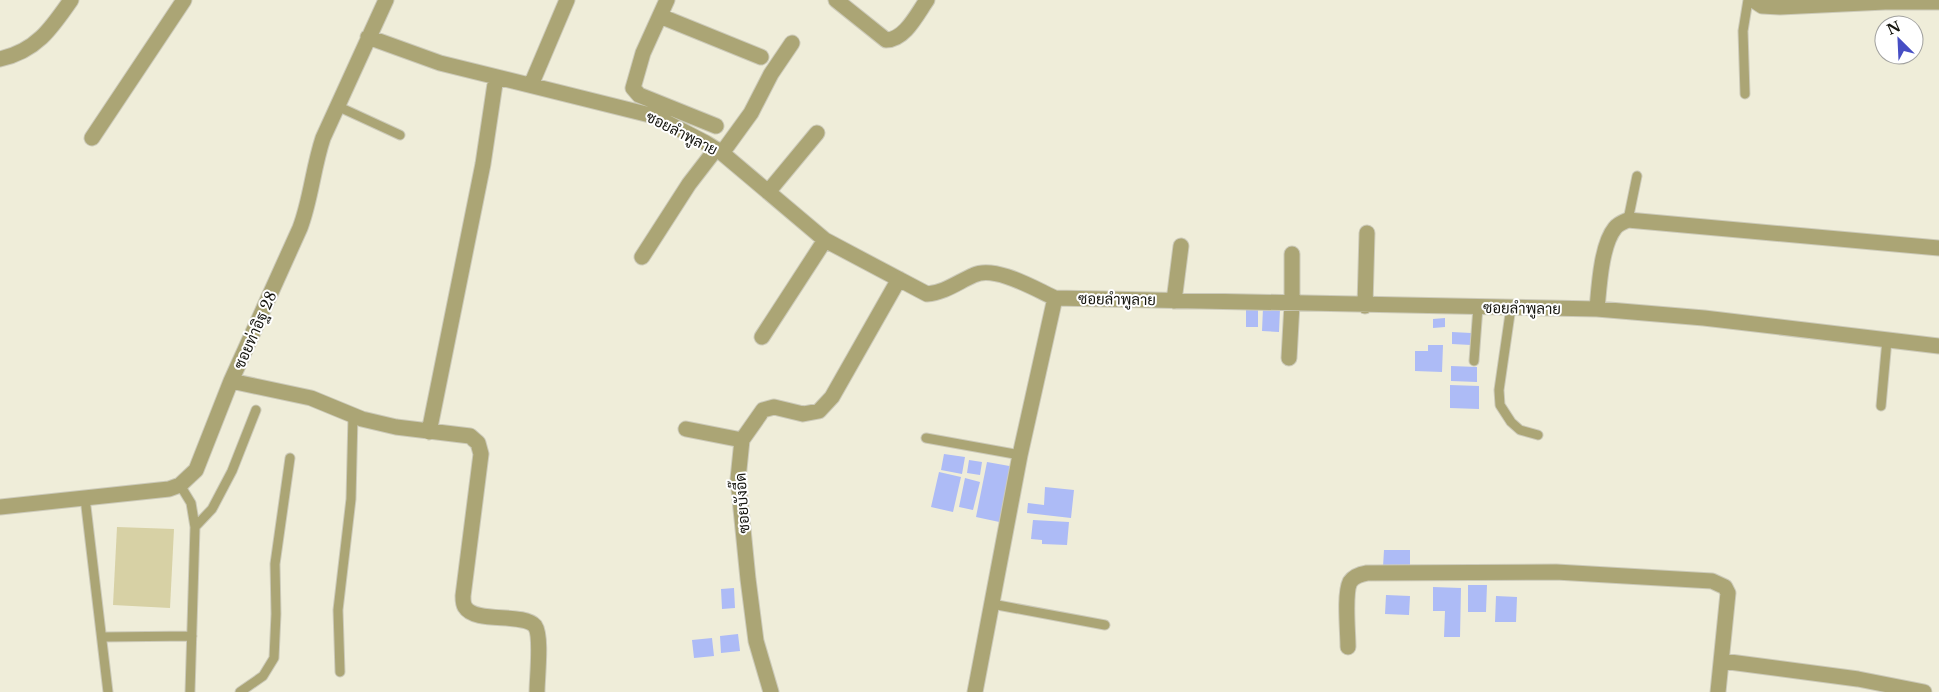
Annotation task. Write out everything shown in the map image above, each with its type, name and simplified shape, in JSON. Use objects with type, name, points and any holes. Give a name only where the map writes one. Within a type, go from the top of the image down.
[{"type":"street","points":[[0,59],[28,50],[50,30],[71,0]]},
{"type":"street","points":[[92,138],[184,0]]},
{"type":"street","name":"ซอยท่าอิฐ 28","points":[[180,485],[196,470],[232,381],[300,228],[307,209],[322,138],[386,0]]},
{"type":"street","points":[[530,85],[567,0]]},
{"type":"street","points":[[667,0],[643,53],[633,88],[639,95],[716,126]]},
{"type":"street","points":[[836,0],[886,40],[894,40],[901,36],[927,0]]},
{"type":"street","points":[[1753,0],[1762,6],[1780,8],[1886,2],[1939,2]]},
{"type":"street","points":[[660,16],[761,57]]},
{"type":"street","name":"ซอยลำพูลาย","points":[[368,37],[440,63],[654,116],[719,151],[824,240],[927,294],[938,293],[976,273],[987,272],[1000,274],[1055,298],[1597,310],[1704,318],[1939,346]]},
{"type":"street","points":[[642,257],[689,184],[751,113],[771,74],[792,43]]},
{"type":"street","points":[[429,432],[483,164],[496,77]]},
{"type":"street","points":[[768,192],[817,133]]},
{"type":"street","points":[[1597,310],[1599,281],[1608,242],[1614,229],[1628,220],[1939,248]]},
{"type":"street","points":[[1365,306],[1367,233]]},
{"type":"street","points":[[762,337],[824,240]]},
{"type":"street","points":[[1174,301],[1181,246]]},
{"type":"street","points":[[1289,358],[1292,254]]},
{"type":"street","name":"ซอยบังอี๊ด","points":[[771,692],[756,641],[748,579],[738,478],[742,440],[763,410],[774,407],[803,414],[819,411],[832,397],[899,279]]},
{"type":"street","points":[[975,692],[1020,455],[1055,298]]},
{"type":"street","points":[[232,381],[311,398],[353,415],[396,427],[470,436],[478,443],[481,454],[463,596],[464,607],[472,614],[526,621],[534,626],[538,636],[537,692]]},
{"type":"street","points":[[686,429],[742,440]]},
{"type":"street","points":[[0,507],[148,492],[169,489],[180,485]]},
{"type":"street","points":[[1348,647],[1347,592],[1351,581],[1358,575],[1384,572],[1556,572],[1712,581],[1725,587],[1728,592],[1718,692]]},
{"type":"street","points":[[1722,661],[1858,679],[1924,692]]},
{"type":"lane","points":[[1745,94],[1743,31],[1748,0]]},
{"type":"lane","points":[[337,106],[400,135]]},
{"type":"lane","points":[[1628,220],[1638,176]]},
{"type":"lane","points":[[1474,361],[1478,307]]},
{"type":"lane","points":[[1511,307],[1499,390],[1500,405],[1511,422],[1520,430],[1538,436]]},
{"type":"lane","points":[[1881,406],[1887,340]]},
{"type":"lane","points":[[195,527],[212,509],[232,471],[256,410]]},
{"type":"lane","points":[[340,672],[338,610],[351,499],[353,415]]},
{"type":"lane","points":[[926,438],[1020,455]]},
{"type":"lane","points":[[244,691],[263,676],[274,658],[276,614],[275,564],[290,458]]},
{"type":"lane","points":[[180,485],[191,503],[195,527],[190,692]]},
{"type":"lane","points":[[85,498],[103,637],[108,692]]},
{"type":"lane","points":[[992,604],[1105,625]]},
{"type":"lane","points":[[103,637],[192,636]]},
{"type":"shaded area","points":[[117,527],[174,529],[170,608],[113,605]]},
{"type":"building","points":[[1263,308],[1280,309],[1279,332],[1262,331]]},
{"type":"building","points":[[1246,310],[1258,310],[1258,327],[1246,327]]},
{"type":"building","points":[[1445,318],[1445,327],[1433,328],[1433,319]]},
{"type":"building","points":[[1452,332],[1471,333],[1471,345],[1452,344]]},
{"type":"building","points":[[1428,345],[1443,345],[1442,372],[1415,371],[1415,351],[1428,351]]},
{"type":"building","points":[[1451,366],[1477,367],[1477,382],[1451,381]]},
{"type":"building","points":[[1450,385],[1479,386],[1479,409],[1450,408]]},
{"type":"building","points":[[944,454],[965,457],[962,474],[941,470]]},
{"type":"building","points":[[969,460],[982,462],[980,475],[967,473]]},
{"type":"building","points":[[987,462],[1015,467],[1004,523],[976,517]]},
{"type":"building","points":[[939,472],[961,477],[953,512],[931,507]]},
{"type":"building","points":[[965,478],[980,482],[973,510],[959,507]]},
{"type":"building","points":[[1045,487],[1074,490],[1071,518],[1027,513],[1028,503],[1044,505]]},
{"type":"building","points":[[1033,520],[1069,522],[1067,545],[1042,544],[1042,540],[1031,539]]},
{"type":"building","points":[[1384,550],[1410,550],[1410,567],[1383,567]]},
{"type":"building","points":[[1468,585],[1487,585],[1486,612],[1468,612]]},
{"type":"building","points":[[1433,587],[1461,588],[1460,637],[1444,637],[1445,611],[1433,611]]},
{"type":"building","points":[[734,588],[735,608],[722,609],[721,589]]},
{"type":"building","points":[[1386,595],[1410,596],[1409,615],[1385,614]]},
{"type":"building","points":[[1496,596],[1517,597],[1516,622],[1495,622]]},
{"type":"building","points":[[738,634],[740,651],[721,653],[720,636]]},
{"type":"building","points":[[712,638],[714,656],[694,658],[692,640]]}]
